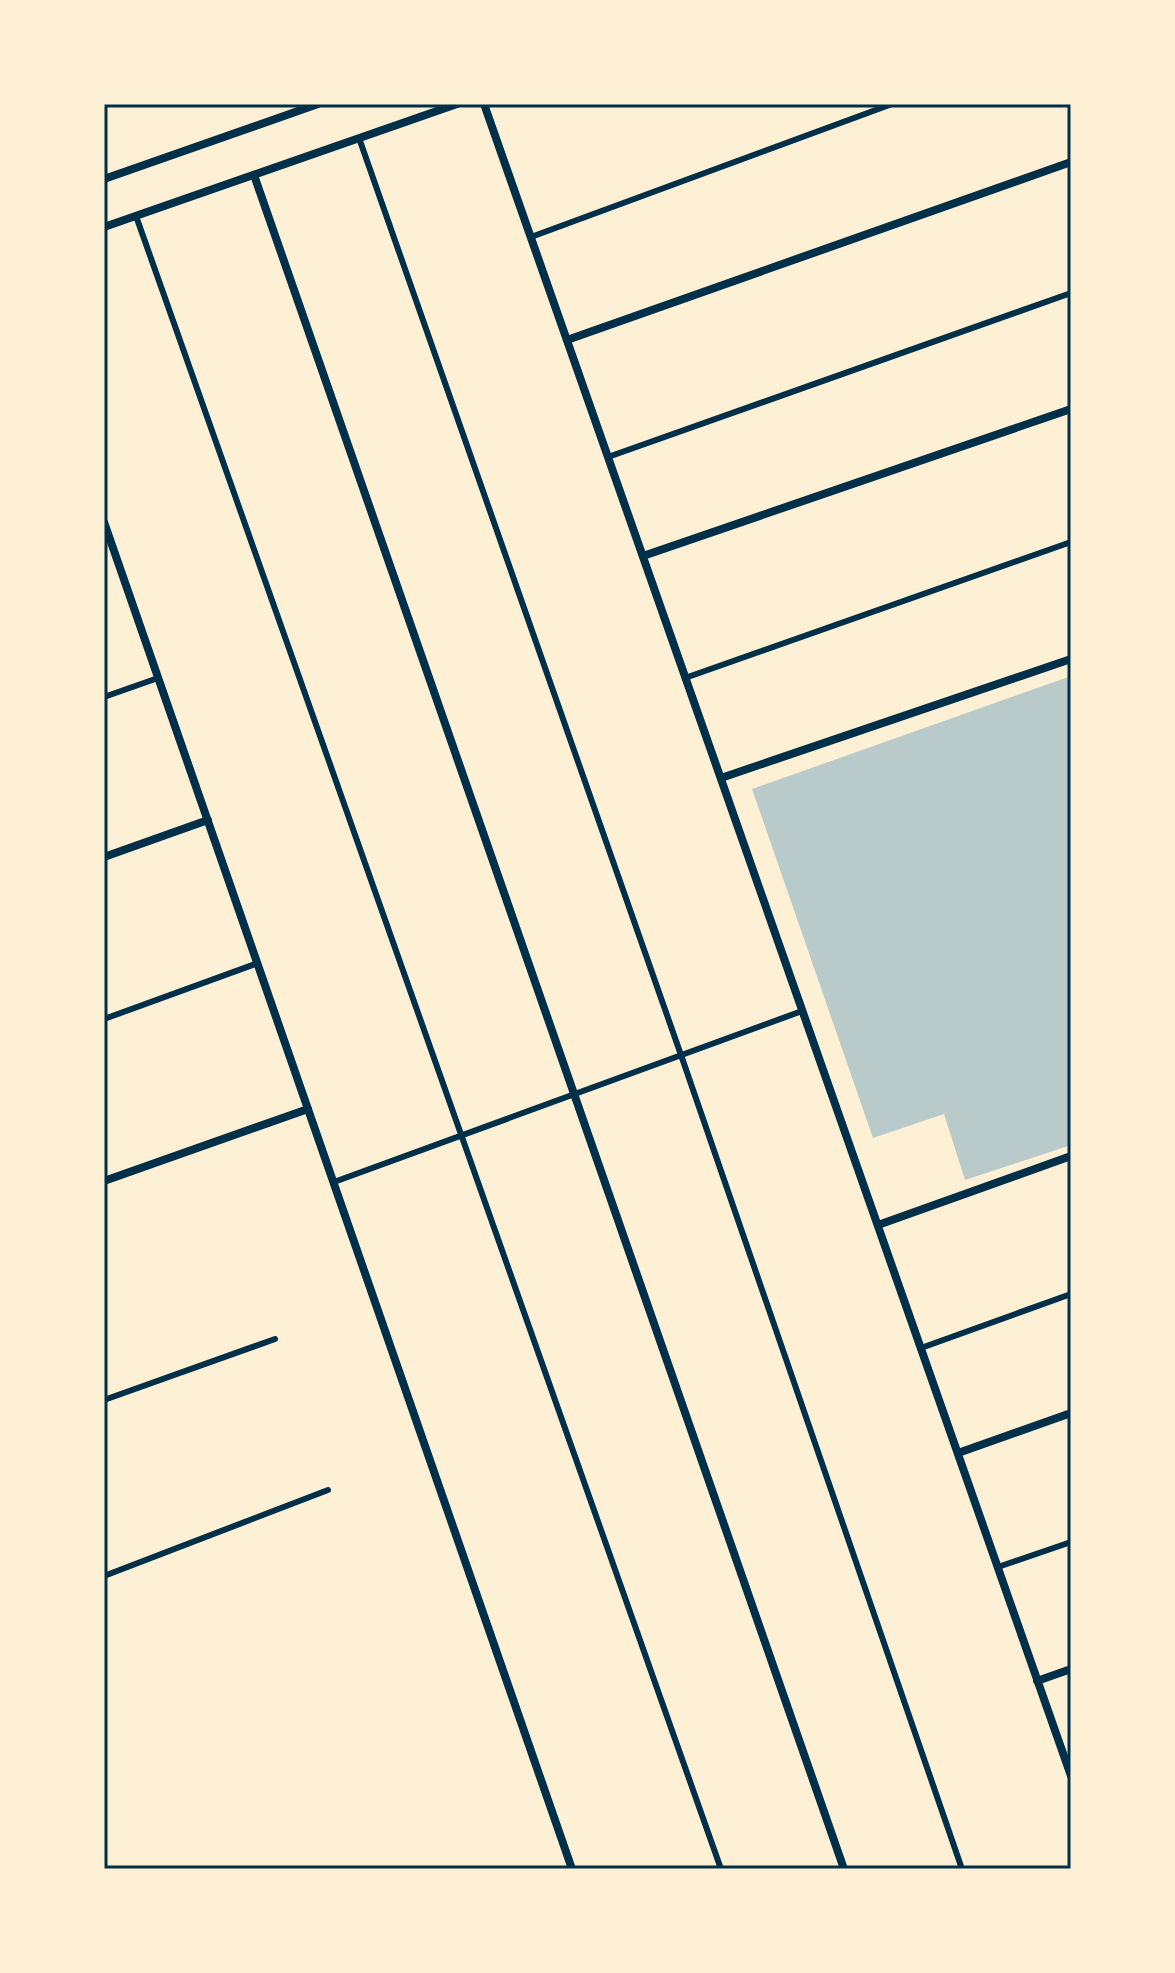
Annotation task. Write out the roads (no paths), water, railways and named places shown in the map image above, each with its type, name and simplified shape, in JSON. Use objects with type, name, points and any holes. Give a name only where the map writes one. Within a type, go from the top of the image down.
[{"type":"street","points":[[104,179],[318,104]]},
{"type":"street","points":[[104,227],[457,104]]},
{"type":"street","points":[[484,104],[1071,1776]]},
{"type":"street","points":[[567,340],[1071,162]]},
{"type":"street","points":[[254,175],[844,1869]]},
{"type":"street","points":[[643,556],[1071,409]]},
{"type":"street","points":[[104,522],[107,540],[208,820],[572,1869]]},
{"type":"street","points":[[721,778],[1071,659]]},
{"type":"street","points":[[104,857],[208,820]]},
{"type":"street","points":[[104,1181],[308,1109]]},
{"type":"street","points":[[878,1225],[1071,1156]]},
{"type":"street","points":[[958,1453],[1071,1413]]},
{"type":"street","points":[[1037,1681],[1071,1669]]},
{"type":"lane","points":[[531,237],[892,104]]},
{"type":"lane","points":[[359,138],[681,1055],[962,1869]]},
{"type":"lane","points":[[136,216],[721,1869]]},
{"type":"lane","points":[[608,457],[1071,293]]},
{"type":"lane","points":[[685,678],[1071,542]]},
{"type":"lane","points":[[104,697],[158,678]]},
{"type":"lane","points":[[104,1019],[258,963]]},
{"type":"lane","points":[[334,1182],[802,1011]]},
{"type":"lane","points":[[921,1348],[1071,1294]]},
{"type":"lane","points":[[104,1400],[275,1339]]},
{"type":"lane","points":[[104,1576],[328,1490]]},
{"type":"lane","points":[[998,1567],[1071,1542]]}]
